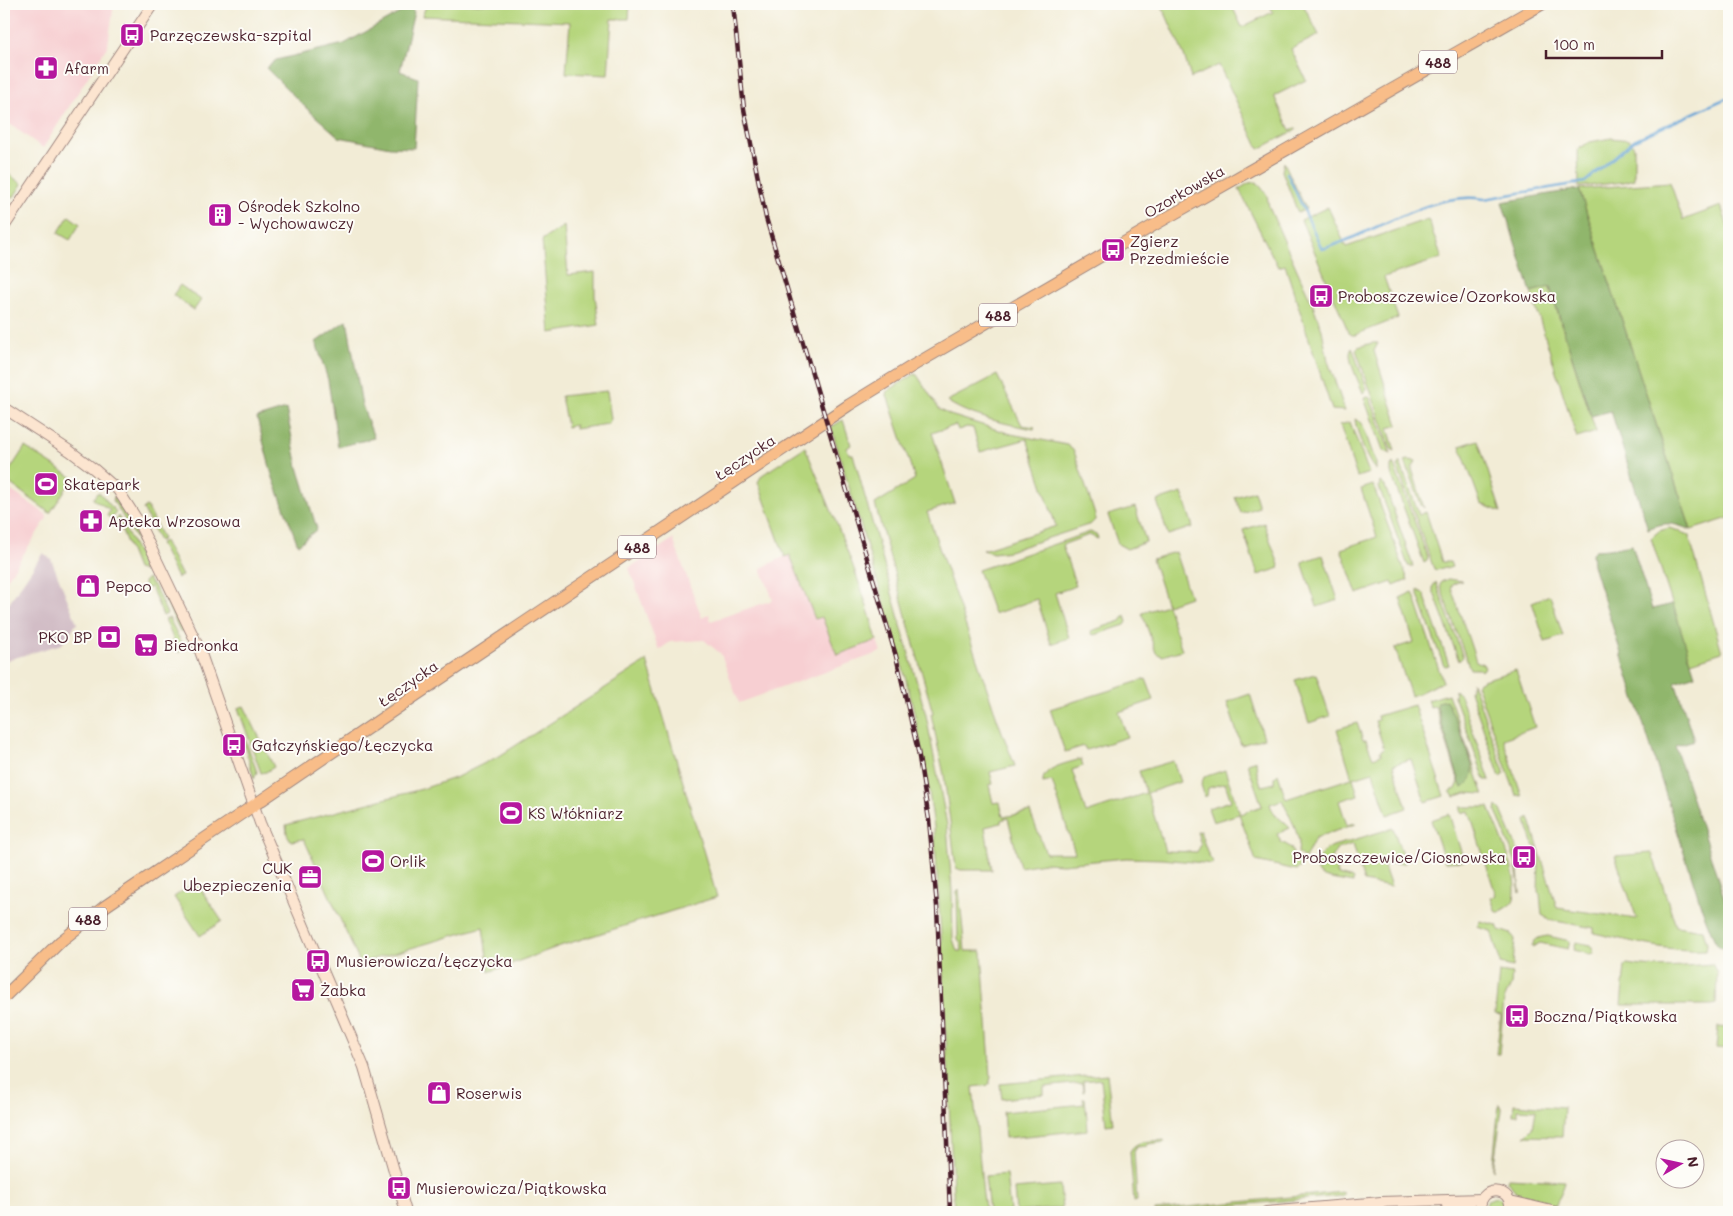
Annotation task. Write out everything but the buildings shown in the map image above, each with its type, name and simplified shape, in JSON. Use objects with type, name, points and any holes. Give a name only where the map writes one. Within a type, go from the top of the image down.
[{"type":"main road","name":"Ozorkowska","points":[[843,409],[914,365],[1156,224],[1542,4]]},
{"type":"main road","name":"Łęczycka","points":[[4,997],[74,930],[108,904],[843,409]]},
{"type":"street","points":[[4,227],[153,4]]},
{"type":"street","points":[[4,408],[70,450],[94,469],[118,490],[132,510],[199,648],[254,806],[364,1067],[406,1212]]},
{"type":"street","points":[[1423,1202],[1468,1207],[1481,1212],[1482,1199],[1488,1193],[1496,1191],[1504,1194],[1510,1201],[1556,1212]]},
{"type":"street","points":[[1266,1212],[1381,1202],[1482,1199]]},
{"type":"street","points":[[1509,1212],[1510,1201]]},
{"type":"shaded area","points":[[4,4],[114,4],[108,45],[43,148],[4,120]]},
{"type":"shaded area","points":[[4,486],[46,514],[47,518],[4,584]]},
{"type":"shaded area","points":[[673,539],[702,618],[709,614],[711,621],[773,600],[761,568],[790,554],[815,619],[822,617],[837,654],[877,640],[881,652],[739,703],[721,654],[704,640],[670,642],[659,650],[629,568]]},
{"type":"shaded area","points":[[43,553],[51,559],[77,623],[62,644],[4,661],[4,610]]},
{"type":"green space","points":[[427,4],[630,4],[629,19],[612,19],[608,75],[566,73],[570,22],[422,16]]},
{"type":"green space","points":[[1161,4],[1231,4],[1242,27],[1273,12],[1269,4],[1303,4],[1319,35],[1291,49],[1306,80],[1274,96],[1290,130],[1295,128],[1296,130],[1259,149],[1219,65],[1191,78],[1184,55]]},
{"type":"green space","points":[[410,7],[414,12],[400,71],[418,78],[414,148],[390,147],[339,137],[305,107],[266,68],[276,60],[344,44]]},
{"type":"green space","points":[[1611,138],[1630,140],[1634,147],[1634,179],[1579,187],[1578,149],[1590,142]]},
{"type":"green space","points":[[1284,162],[1306,209],[1298,213],[1282,171]]},
{"type":"green space","points":[[4,171],[22,184],[14,197],[7,201],[4,199]]},
{"type":"green space","points":[[1257,182],[1267,195],[1269,207],[1314,308],[1322,330],[1328,361],[1345,411],[1332,410],[1285,265],[1278,267],[1239,189],[1249,183]]},
{"type":"green space","points":[[1670,182],[1683,220],[1721,206],[1729,230],[1729,518],[1691,530],[1579,189]]},
{"type":"green space","points":[[1579,189],[1691,530],[1670,524],[1648,529],[1611,411],[1591,416],[1550,287],[1531,292],[1502,202]]},
{"type":"green space","points":[[1328,207],[1346,247],[1428,219],[1442,258],[1384,277],[1398,318],[1355,335],[1349,333],[1301,220]]},
{"type":"green space","points":[[69,216],[80,224],[70,240],[58,233]]},
{"type":"green space","points":[[564,226],[568,275],[595,272],[595,296],[599,325],[550,333],[542,240]]},
{"type":"green space","points":[[180,285],[201,300],[194,310],[173,295]]},
{"type":"green space","points":[[1549,286],[1596,432],[1577,438],[1531,292]]},
{"type":"green space","points":[[347,320],[362,405],[374,438],[338,447],[328,380],[316,342]]},
{"type":"green space","points":[[1378,343],[1374,351],[1398,425],[1388,428],[1395,451],[1391,449],[1356,350],[1358,347]]},
{"type":"green space","points":[[1352,347],[1367,389],[1363,393],[1351,363],[1350,351]]},
{"type":"green space","points":[[915,374],[939,409],[950,415],[1011,434],[1067,445],[1074,451],[1095,515],[1095,520],[1091,524],[1009,551],[993,553],[983,550],[1056,526],[1027,439],[980,452],[973,428],[967,427],[958,430],[956,425],[932,433],[955,503],[927,512],[1015,766],[990,772],[993,784],[989,785],[993,803],[1000,802],[1003,817],[1030,812],[1046,853],[1075,853],[1052,781],[1043,783],[1046,773],[1057,766],[1081,759],[1083,766],[1072,770],[1086,813],[1146,793],[1139,771],[1173,761],[1180,782],[1147,793],[1165,851],[1197,852],[1201,845],[1197,832],[1200,831],[1213,864],[1126,858],[1063,864],[1044,863],[1020,867],[1008,818],[1001,820],[1001,823],[985,827],[992,870],[961,870],[956,868],[944,775],[931,714],[933,713],[875,504],[915,479],[886,392]]},
{"type":"green space","points":[[997,375],[1022,425],[1035,427],[1034,429],[977,415],[947,401]]},
{"type":"green space","points":[[607,391],[611,419],[608,424],[575,429],[575,425],[567,427],[561,396]]},
{"type":"green space","points":[[1368,397],[1391,454],[1383,450],[1364,398]]},
{"type":"green space","points":[[286,409],[298,467],[317,529],[298,545],[272,475],[257,418]]},
{"type":"green space","points":[[1355,419],[1362,423],[1376,463],[1376,470],[1366,454]]},
{"type":"green space","points":[[843,420],[851,445],[847,448],[849,454],[853,454],[926,715],[947,825],[952,891],[953,939],[957,951],[962,951],[961,943],[958,939],[957,892],[959,890],[965,951],[981,951],[982,953],[991,1077],[989,1085],[973,1087],[986,1212],[954,1212],[942,950],[934,827],[926,771],[913,707],[899,653],[831,427]]},
{"type":"green space","points":[[1350,422],[1369,473],[1357,477],[1340,425]]},
{"type":"green space","points":[[1478,440],[1501,512],[1481,504],[1460,446]]},
{"type":"green space","name":"Skatepark","points":[[25,447],[73,478],[50,513],[4,479]]},
{"type":"green space","points":[[805,447],[853,567],[877,640],[837,655],[822,617],[815,619],[790,555],[785,557],[758,482],[762,475]]},
{"type":"green space","points":[[1405,461],[1416,461],[1412,469],[1424,508],[1421,505]]},
{"type":"green space","points":[[1400,462],[1419,515],[1426,512],[1442,562],[1450,562],[1452,567],[1434,569],[1397,466]]},
{"type":"green space","points":[[1393,463],[1428,558],[1424,563],[1391,473]]},
{"type":"green space","points":[[1380,482],[1385,486],[1413,566],[1408,566],[1379,487]]},
{"type":"green space","points":[[1373,485],[1408,580],[1394,586],[1392,582],[1357,594],[1341,549],[1377,537],[1361,489]]},
{"type":"green space","points":[[1254,491],[1259,507],[1241,513],[1235,497]]},
{"type":"green space","points":[[97,493],[100,493],[116,512],[112,518],[107,516],[110,510],[93,499]]},
{"type":"green space","points":[[1182,493],[1193,527],[1168,535],[1157,501]]},
{"type":"green space","points":[[114,497],[132,524],[138,543],[113,501]]},
{"type":"green space","points":[[147,506],[163,539],[159,541],[143,509]]},
{"type":"green space","points":[[1135,507],[1146,542],[1127,549],[1118,544],[1108,515]]},
{"type":"green space","points":[[118,516],[142,561],[141,565],[144,571],[137,569],[121,528],[115,521]]},
{"type":"green space","points":[[1264,523],[1280,568],[1258,575],[1243,530]]},
{"type":"green space","points":[[1669,528],[1689,536],[1722,652],[1691,662],[1651,538],[1659,531]]},
{"type":"green space","points":[[1090,532],[1097,535],[1098,539],[1089,535],[1062,545],[1076,586],[1055,593],[1069,638],[1051,644],[1037,599],[994,614],[978,570]]},
{"type":"green space","points":[[164,541],[182,576],[177,578],[160,543]]},
{"type":"green space","points":[[1632,545],[1652,609],[1673,604],[1695,675],[1675,682],[1694,740],[1675,746],[1729,913],[1729,949],[1724,949],[1716,944],[1702,909],[1593,565],[1592,553],[1595,550]]},
{"type":"green space","points":[[1175,552],[1190,597],[1167,605],[1152,559]]},
{"type":"green space","points":[[1323,555],[1338,600],[1317,607],[1302,562]]},
{"type":"green space","points":[[148,578],[151,584],[154,585],[167,614],[163,616],[151,587],[145,589],[144,582]]},
{"type":"green space","points":[[155,579],[162,584],[184,631],[180,631]]},
{"type":"green space","points":[[1448,579],[1462,581],[1453,584],[1451,587],[1476,661],[1483,664],[1485,668],[1481,671],[1479,669],[1470,669],[1440,586],[1441,582]]},
{"type":"green space","points":[[1436,582],[1463,657],[1459,661],[1433,590]]},
{"type":"green space","points":[[1418,590],[1424,594],[1449,665],[1445,666],[1443,664],[1418,595]]},
{"type":"green space","points":[[1413,592],[1443,682],[1411,696],[1395,648],[1414,642],[1400,598]]},
{"type":"green space","points":[[1550,595],[1563,636],[1545,642],[1532,602]]},
{"type":"green space","points":[[1167,605],[1182,650],[1162,656],[1156,653],[1142,613]]},
{"type":"green space","points":[[1125,615],[1127,622],[1125,625],[1095,635],[1092,634],[1091,631],[1121,621]]},
{"type":"green space","points":[[169,618],[183,646],[179,653],[165,619]]},
{"type":"green space","name":"KS Włókniarz","points":[[647,661],[717,897],[560,946],[489,972],[483,927],[360,963],[304,839],[291,841],[287,834],[286,825],[422,789],[457,777],[501,755]]},
{"type":"green space","points":[[1516,670],[1535,727],[1503,739],[1522,796],[1516,795],[1476,684]]},
{"type":"green space","points":[[1316,674],[1330,716],[1309,723],[1295,680]]},
{"type":"green space","points":[[1146,679],[1154,700],[1119,712],[1127,737],[1086,750],[1084,746],[1065,752],[1050,709]]},
{"type":"green space","points":[[1472,682],[1504,771],[1504,774],[1500,777],[1470,691]]},
{"type":"green space","points":[[1455,690],[1460,695],[1490,780],[1485,780],[1454,696]]},
{"type":"green space","points":[[1250,694],[1264,738],[1241,745],[1227,702]]},
{"type":"green space","points":[[1448,694],[1484,794],[1466,793],[1454,797],[1450,791],[1456,789],[1459,782],[1435,706],[1430,707],[1428,700]]},
{"type":"green space","points":[[1446,700],[1462,736],[1472,766],[1472,776],[1463,788],[1437,707],[1438,702]]},
{"type":"green space","points":[[1414,705],[1444,796],[1425,802],[1411,759],[1393,765],[1407,808],[1387,815],[1373,772],[1353,778],[1358,795],[1339,801],[1347,825],[1356,824],[1315,838],[1305,859],[1298,853],[1299,841],[1294,825],[1282,800],[1270,804],[1276,814],[1290,828],[1277,834],[1281,842],[1291,848],[1294,857],[1302,866],[1296,870],[1256,861],[1239,814],[1213,822],[1208,808],[1231,801],[1225,783],[1208,788],[1207,796],[1205,797],[1201,785],[1204,777],[1225,770],[1240,814],[1262,806],[1247,763],[1256,760],[1261,785],[1274,783],[1274,778],[1278,774],[1286,799],[1352,778],[1337,729],[1357,723],[1363,740],[1366,740],[1373,758],[1381,755],[1380,751],[1384,749],[1375,721],[1378,720],[1377,716]]},
{"type":"green space","points":[[244,706],[274,767],[266,772],[261,773],[238,708]]},
{"type":"green space","points":[[243,740],[246,741],[257,772],[254,779]]},
{"type":"green space","points":[[1497,806],[1501,810],[1516,846],[1520,893],[1515,860],[1496,811]]},
{"type":"green space","points":[[1461,807],[1489,807],[1502,840],[1511,865],[1515,889],[1513,901],[1500,912],[1496,912],[1491,898],[1496,895],[1469,811],[1461,813]]},
{"type":"green space","points":[[1449,814],[1464,861],[1445,862],[1431,820]]},
{"type":"green space","points":[[1529,817],[1557,908],[1637,919],[1615,856],[1652,853],[1676,926],[1703,930],[1707,944],[1706,950],[1664,948],[1594,933],[1594,928],[1550,920],[1542,915],[1540,894],[1538,892],[1539,854],[1538,848],[1534,846],[1526,821]]},
{"type":"green space","points":[[1393,828],[1405,863],[1383,864],[1391,887],[1364,882],[1353,844],[1337,849],[1332,858],[1338,875],[1353,879],[1353,883],[1334,880],[1318,873],[1316,869],[1317,860],[1333,846]]},
{"type":"green space","points":[[196,882],[222,921],[200,936],[174,897]]},
{"type":"green space","points":[[1480,921],[1497,925],[1499,930],[1511,934],[1515,939],[1513,967],[1500,964],[1491,931],[1477,927]]},
{"type":"green space","points":[[1548,936],[1570,941],[1568,949],[1540,943],[1532,947],[1538,939]]},
{"type":"green space","points":[[1576,942],[1591,945],[1594,953],[1589,954],[1574,950]]},
{"type":"green space","points":[[1627,964],[1659,967],[1712,964],[1717,973],[1716,1004],[1621,1005],[1625,966]]},
{"type":"green space","points":[[1499,972],[1512,974],[1511,985],[1504,1000],[1499,1054],[1496,1054],[1501,1015],[1495,1014]]},
{"type":"green space","points":[[1718,1027],[1729,1028],[1729,1049],[1716,1048]]},
{"type":"green space","points":[[1107,1074],[1113,1124],[1106,1125],[1101,1079],[1083,1081],[1084,1092],[1082,1083],[1044,1087],[1044,1094],[1002,1099],[1000,1084]]},
{"type":"green space","points":[[1083,1098],[1085,1098],[1088,1130],[1005,1138],[1003,1112],[1084,1104]]},
{"type":"green space","points":[[1499,1104],[1502,1110],[1493,1170],[1493,1164]]},
{"type":"green space","points":[[1514,1104],[1564,1108],[1562,1137],[1525,1136],[1533,1128],[1536,1110],[1518,1109],[1518,1115],[1513,1115]]},
{"type":"green space","points":[[1164,1140],[1165,1142],[1148,1144],[1147,1146],[1137,1147],[1134,1150],[1137,1201],[1134,1202],[1130,1152],[1132,1148],[1140,1143]]},
{"type":"green space","points":[[1006,1174],[1010,1211],[989,1212],[985,1176]]},
{"type":"green space","points":[[1508,1178],[1565,1181],[1554,1206],[1523,1200],[1507,1181]]},
{"type":"green space","points":[[1060,1185],[1062,1208],[1016,1212],[1014,1189]]},
{"type":"green space","points":[[1344,1192],[1342,1196],[1155,1212],[1155,1210]]},
{"type":"green space","points":[[1495,1197],[1500,1198],[1504,1202],[1503,1212],[1487,1211],[1488,1200]]},
{"type":"waterway","points":[[1287,173],[1322,249],[1402,215],[1444,201],[1464,198],[1484,199],[1585,182],[1634,140],[1729,97]]},
{"type":"railway","points":[[733,4],[744,109],[766,218],[896,656],[918,751],[929,820],[937,906],[950,1212]]},
{"type":"place","name":"Parzęczewska-szpital","points":[[132,35]]},
{"type":"place","name":"Afarm","points":[[46,68]]},
{"type":"place","name":"Ośrodek Szkolno - Wychowawczy","points":[[220,215]]},
{"type":"place","name":"Zgierz Przedmieście","points":[[1113,250]]},
{"type":"place","name":"Proboszczewice/Ozorkowska","points":[[1321,296]]},
{"type":"place","name":"Skatepark","points":[[46,484]]},
{"type":"place","name":"Apteka Wrzosowa","points":[[91,521]]},
{"type":"place","name":"Pepco","points":[[88,586]]},
{"type":"place","name":"PKO BP","points":[[109,637]]},
{"type":"place","name":"Biedronka","points":[[146,645]]},
{"type":"place","name":"Gałczyńskiego/Łęczycka","points":[[234,745]]},
{"type":"place","name":"KS Włókniarz","points":[[511,813]]},
{"type":"place","name":"Proboszczewice/Ciosnowska","points":[[1524,857]]},
{"type":"place","name":"Orlik","points":[[373,861]]},
{"type":"place","name":"CUK Ubezpieczenia","points":[[310,877]]},
{"type":"place","name":"Musierowicza/Łęczycka","points":[[318,961]]},
{"type":"place","name":"Żabka","points":[[303,990]]},
{"type":"place","name":"Boczna/Piątkowska","points":[[1517,1016]]},
{"type":"place","name":"Roserwis","points":[[439,1093]]},
{"type":"place","name":"Musierowicza/Piątkowska","points":[[399,1188]]}]
